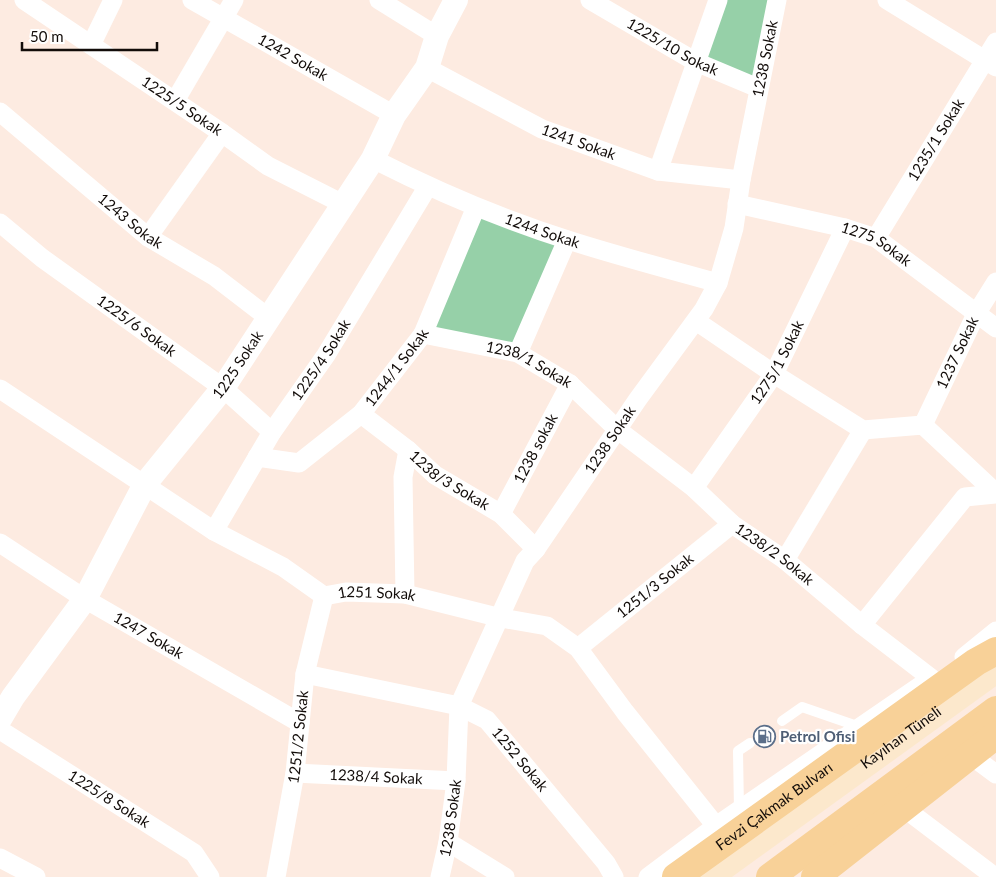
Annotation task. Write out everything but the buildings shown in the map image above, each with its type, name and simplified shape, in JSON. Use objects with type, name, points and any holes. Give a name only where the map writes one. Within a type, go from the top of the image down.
[{"type":"main road","name":"Fevzi Çakmak Bulvarı","points":[[676,877],[976,662],[996,651]]},
{"type":"main road","name":"Kayıhan Tüneli","points":[[708,877],[996,669]]},
{"type":"main road","points":[[770,877],[996,710]]},
{"type":"main road","points":[[815,877],[904,808],[969,754],[996,735]]},
{"type":"street","name":"1225/5 Sokak","points":[[24,0],[268,166],[343,204]]},
{"type":"street","points":[[91,45],[113,0]]},
{"type":"street","name":"1242 Sokak","points":[[192,0],[224,20],[394,115]]},
{"type":"street","points":[[175,102],[234,0]]},
{"type":"street","points":[[379,0],[437,36]]},
{"type":"street","name":"1225 Sokak","points":[[0,719],[7,692],[85,599],[145,484],[223,388],[270,319],[310,252],[373,159],[394,115],[427,68],[437,36],[456,0]]},
{"type":"street","name":"1225/10 Sokak","points":[[590,0],[696,62],[758,88]]},
{"type":"street","points":[[658,171],[718,0]]},
{"type":"street","name":"1238 Sokak","points":[[440,877],[448,842],[456,781],[459,706],[501,618],[525,561],[536,549],[696,321],[718,283],[734,228],[758,88],[777,0]]},
{"type":"street","points":[[896,2],[990,63]]},
{"type":"street","name":"1235/1 Sokak","points":[[876,238],[990,63],[996,42]]},
{"type":"street","name":"1241 Sokak","points":[[427,68],[542,128],[658,171],[741,180]]},
{"type":"street","name":"1243 Sokak","points":[[0,112],[148,237],[214,276],[270,319]]},
{"type":"street","points":[[148,237],[222,133]]},
{"type":"street","name":"1244 Sokak","points":[[373,159],[476,207],[567,240],[718,283]]},
{"type":"street","name":"1225/4 Sokak","points":[[214,531],[272,432],[326,354],[428,186]]},
{"type":"street","name":"1275 Sokak","points":[[737,204],[845,228],[876,238],[996,328]]},
{"type":"street","name":"1244/1 Sokak","points":[[257,458],[299,463],[361,414],[423,334],[476,207]]},
{"type":"street","name":"1225/6 Sokak","points":[[0,223],[42,258],[223,388],[272,432]]},
{"type":"street","name":"1275/1 Sokak","points":[[694,488],[774,374],[845,228]]},
{"type":"street","points":[[518,353],[567,240]]},
{"type":"street","name":"1237 Sokak","points":[[923,425],[976,314],[996,282]]},
{"type":"street","points":[[696,321],[774,374],[863,430],[923,425],[996,493]]},
{"type":"street","name":"1238/1 Sokak","points":[[423,334],[518,353],[570,384],[618,430]]},
{"type":"street","name":"1238 sokak","points":[[501,514],[570,384]]},
{"type":"street","name":"1251 Sokak","points":[[0,389],[214,531],[283,567],[324,596],[346,592],[405,594],[501,618],[547,626],[578,648],[625,712],[716,826]]},
{"type":"street","name":"1238/3 Sokak","points":[[361,414],[408,450],[435,475],[501,514],[536,549]]},
{"type":"street","name":"1238/2 Sokak","points":[[618,430],[694,488],[732,524],[785,560],[862,625],[931,678]]},
{"type":"street","points":[[785,560],[863,430]]},
{"type":"street","points":[[405,594],[402,476],[408,450]]},
{"type":"street","points":[[862,625],[965,497],[996,493]]},
{"type":"street","name":"1251/3 Sokak","points":[[578,648],[732,524]]},
{"type":"street","name":"1247 Sokak","points":[[0,543],[85,599],[300,722]]},
{"type":"street","name":"1251/2 Sokak","points":[[276,877],[295,773],[305,674],[324,596]]},
{"type":"street","points":[[648,877],[739,810],[931,678],[970,654],[996,632]]},
{"type":"street","name":"1252 Sokak","points":[[305,674],[459,706],[487,720],[606,863],[614,877]]},
{"type":"street","name":"1225/8 Sokak","points":[[0,730],[194,854],[210,877]]},
{"type":"street","points":[[969,754],[996,774]]},
{"type":"street","name":"1238/4 Sokak","points":[[295,773],[456,781]]},
{"type":"street","points":[[904,808],[994,877]]},
{"type":"street","points":[[448,842],[504,877]]},
{"type":"street","points":[[0,858],[36,877]]},
{"type":"lane","points":[[782,720],[802,707],[860,727]]},
{"type":"lane","points":[[739,810],[738,751],[750,743]]},
{"type":"green space","points":[[718,0],[777,0],[758,88],[696,62]]},
{"type":"green space","points":[[476,207],[567,240],[518,353],[423,334]]},
{"type":"place","name":"Petrol Ofisi","points":[[764,737]]}]
